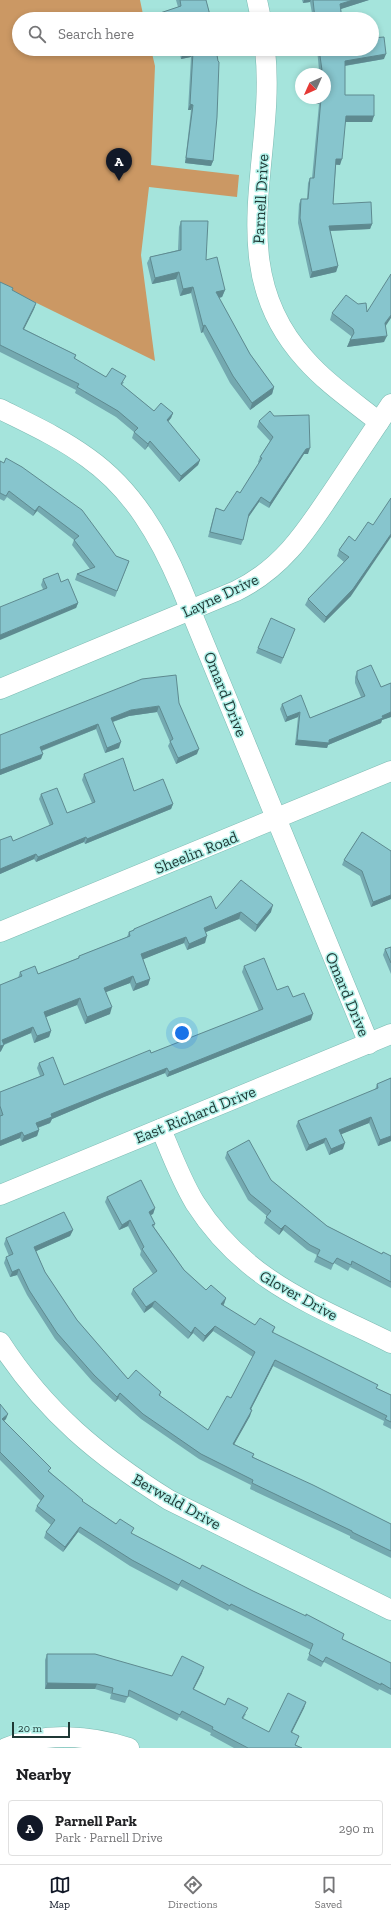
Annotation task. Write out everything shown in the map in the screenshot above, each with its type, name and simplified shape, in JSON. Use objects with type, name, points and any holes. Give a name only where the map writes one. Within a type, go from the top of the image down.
[{"type":"street","points":[[257,0],[260,12]]},
{"type":"street","name":"Parnell Drive","points":[[264,56],[267,104],[256,211],[256,245],[260,273],[271,305],[280,324],[304,358],[316,372],[379,422]]},
{"type":"street","name":"Layne Drive","points":[[0,689],[247,586],[267,573],[285,557],[305,533],[391,404]]},
{"type":"street","name":"Omard Drive","points":[[0,410],[54,436],[88,458],[105,472],[133,501],[146,518],[169,558],[369,1044]]},
{"type":"street","name":"Sheelin Road","points":[[0,932],[391,771]]},
{"type":"street","name":"East Richard Drive","points":[[0,1195],[391,1034]]},
{"type":"street","name":"Glover Drive","points":[[160,1129],[195,1203],[218,1235],[233,1251],[267,1279],[289,1293],[391,1343]]},
{"type":"street","name":"Berwald Drive","points":[[0,1342],[22,1374],[74,1431],[102,1455],[135,1479],[169,1500],[391,1610]]},
{"type":"street","points":[[6,1748],[29,1741],[61,1737],[96,1739],[129,1748]]},
{"type":"shaded area","points":[[0,0],[140,0],[143,12],[12,12],[12,56],[153,56],[155,66],[151,165],[239,175],[237,197],[149,187],[141,255],[155,361],[2,286],[0,290]]},
{"type":"building","points":[[180,0],[206,0],[209,12],[163,12],[181,6]]},
{"type":"building","points":[[313,0],[353,0],[340,4],[341,12],[314,12]]},
{"type":"building","points":[[379,37],[384,37],[386,54],[379,55]]},
{"type":"building","points":[[193,56],[217,56],[219,62],[217,117],[213,161],[186,158],[193,105],[190,104]]},
{"type":"building","points":[[320,56],[374,56],[345,61],[345,95],[374,95],[374,116],[346,116],[342,159],[336,159],[333,204],[371,202],[372,224],[329,226],[338,266],[312,272],[300,218],[301,199],[308,199],[310,178],[314,178],[321,104],[331,104],[331,68],[322,68]]},
{"type":"building","points":[[181,221],[208,221],[206,260],[217,257],[225,290],[216,292],[250,354],[274,387],[252,403],[233,376],[205,325],[203,326],[193,287],[183,289],[179,272],[155,278],[150,257],[181,250]]},
{"type":"building","points":[[391,274],[391,315],[385,323],[387,336],[350,340],[354,333],[353,329],[332,313],[346,295],[358,304],[366,303],[367,312]]},
{"type":"building","points":[[0,282],[13,288],[12,290],[36,303],[23,329],[76,355],[74,358],[106,377],[112,368],[126,376],[121,384],[154,411],[161,403],[173,413],[167,420],[200,460],[181,476],[150,441],[148,444],[134,432],[138,428],[118,411],[77,387],[79,384],[0,345]]},
{"type":"building","points":[[270,411],[274,416],[309,415],[310,448],[306,449],[270,503],[261,497],[249,514],[243,540],[210,532],[216,508],[224,511],[237,491],[240,493],[273,437],[259,421]]},
{"type":"building","points":[[6,458],[22,467],[82,510],[116,556],[129,561],[117,591],[77,574],[95,567],[74,540],[79,536],[39,506],[35,511],[9,491],[6,496],[0,493],[0,461],[4,463]]},
{"type":"building","points":[[391,498],[391,534],[353,589],[326,617],[308,599],[349,557],[339,550],[349,536],[355,541],[368,522],[373,525]]},
{"type":"building","points":[[58,573],[61,582],[68,579],[78,603],[0,635],[0,607],[47,588],[43,579]]},
{"type":"building","points":[[271,618],[295,629],[283,658],[258,648]]},
{"type":"building","points":[[371,665],[381,687],[391,683],[391,712],[382,716],[383,718],[329,740],[329,743],[297,740],[300,712],[287,717],[282,704],[301,695],[310,718],[365,696],[357,678],[357,671]]},
{"type":"building","points":[[176,675],[179,703],[199,749],[178,758],[170,741],[173,739],[159,706],[131,710],[111,718],[121,742],[107,748],[98,724],[40,747],[43,754],[0,770],[0,735],[142,679]]},
{"type":"building","points":[[123,758],[134,791],[163,779],[173,804],[87,839],[86,837],[38,857],[36,854],[0,869],[0,840],[11,836],[13,841],[53,824],[41,794],[57,788],[67,813],[95,802],[84,774]]},
{"type":"building","points":[[362,832],[391,851],[391,895],[373,902],[362,871],[344,860]]},
{"type":"building","points":[[241,880],[273,905],[257,925],[241,912],[204,928],[207,936],[189,944],[186,937],[141,954],[150,979],[136,984],[133,976],[104,988],[112,1007],[87,1017],[80,998],[44,1012],[51,1031],[37,1036],[33,1027],[2,1040],[4,1045],[0,1046],[0,985],[22,976],[20,972],[35,966],[38,974],[79,958],[79,956],[130,936],[129,932],[134,929],[211,896],[216,909]]},
{"type":"building","points":[[391,947],[391,963],[385,949]]},
{"type":"building","points":[[264,958],[277,990],[288,986],[293,997],[304,993],[313,1014],[169,1072],[167,1068],[51,1114],[52,1117],[36,1123],[39,1130],[24,1136],[22,1132],[0,1141],[0,1116],[3,1115],[0,1106],[0,1092],[44,1075],[39,1063],[53,1057],[64,1085],[150,1050],[151,1053],[263,1009],[244,966]]},
{"type":"building","points":[[391,1078],[391,1136],[380,1140],[371,1117],[339,1130],[345,1143],[331,1149],[326,1138],[309,1145],[298,1121],[378,1088],[377,1084]]},
{"type":"building","points":[[249,1140],[271,1180],[327,1226],[382,1254],[383,1252],[391,1256],[391,1282],[352,1261],[351,1265],[337,1258],[333,1264],[317,1256],[320,1250],[310,1245],[285,1225],[281,1229],[266,1217],[271,1211],[250,1194],[227,1152]]},
{"type":"building","points":[[141,1180],[155,1208],[149,1212],[155,1224],[152,1225],[184,1270],[206,1290],[211,1285],[226,1298],[221,1304],[255,1325],[260,1318],[275,1327],[272,1332],[378,1385],[376,1388],[391,1395],[391,1422],[385,1419],[387,1416],[275,1360],[250,1409],[252,1410],[233,1444],[254,1454],[252,1457],[313,1485],[391,1524],[391,1551],[252,1483],[253,1480],[201,1454],[143,1414],[120,1393],[117,1397],[94,1375],[57,1333],[29,1290],[19,1269],[12,1272],[6,1257],[13,1254],[6,1238],[64,1212],[73,1230],[34,1247],[45,1272],[77,1320],[128,1379],[136,1370],[161,1392],[159,1395],[208,1430],[227,1396],[231,1398],[255,1352],[215,1326],[205,1336],[195,1327],[191,1333],[155,1301],[146,1307],[133,1289],[157,1271],[142,1249],[144,1247],[130,1220],[122,1225],[107,1197]]},
{"type":"building","points":[[0,1404],[8,1414],[2,1419],[51,1468],[48,1471],[83,1500],[82,1501],[116,1524],[120,1519],[134,1528],[131,1533],[200,1569],[202,1565],[306,1616],[306,1614],[344,1634],[342,1639],[391,1663],[391,1689],[326,1657],[323,1662],[309,1654],[313,1644],[231,1604],[230,1606],[182,1580],[179,1585],[132,1560],[80,1527],[65,1547],[46,1532],[55,1520],[37,1506],[44,1496],[0,1452]]},
{"type":"building","points":[[47,1654],[95,1654],[172,1676],[182,1656],[204,1667],[193,1689],[225,1705],[228,1698],[248,1708],[242,1718],[269,1732],[288,1693],[306,1702],[291,1732],[299,1736],[295,1745],[302,1748],[248,1748],[212,1729],[213,1727],[182,1711],[180,1715],[129,1690],[128,1697],[112,1693],[113,1688],[97,1684],[47,1683]]},
{"type":"place","name":"Parnell Park","points":[[119,181]]}]
